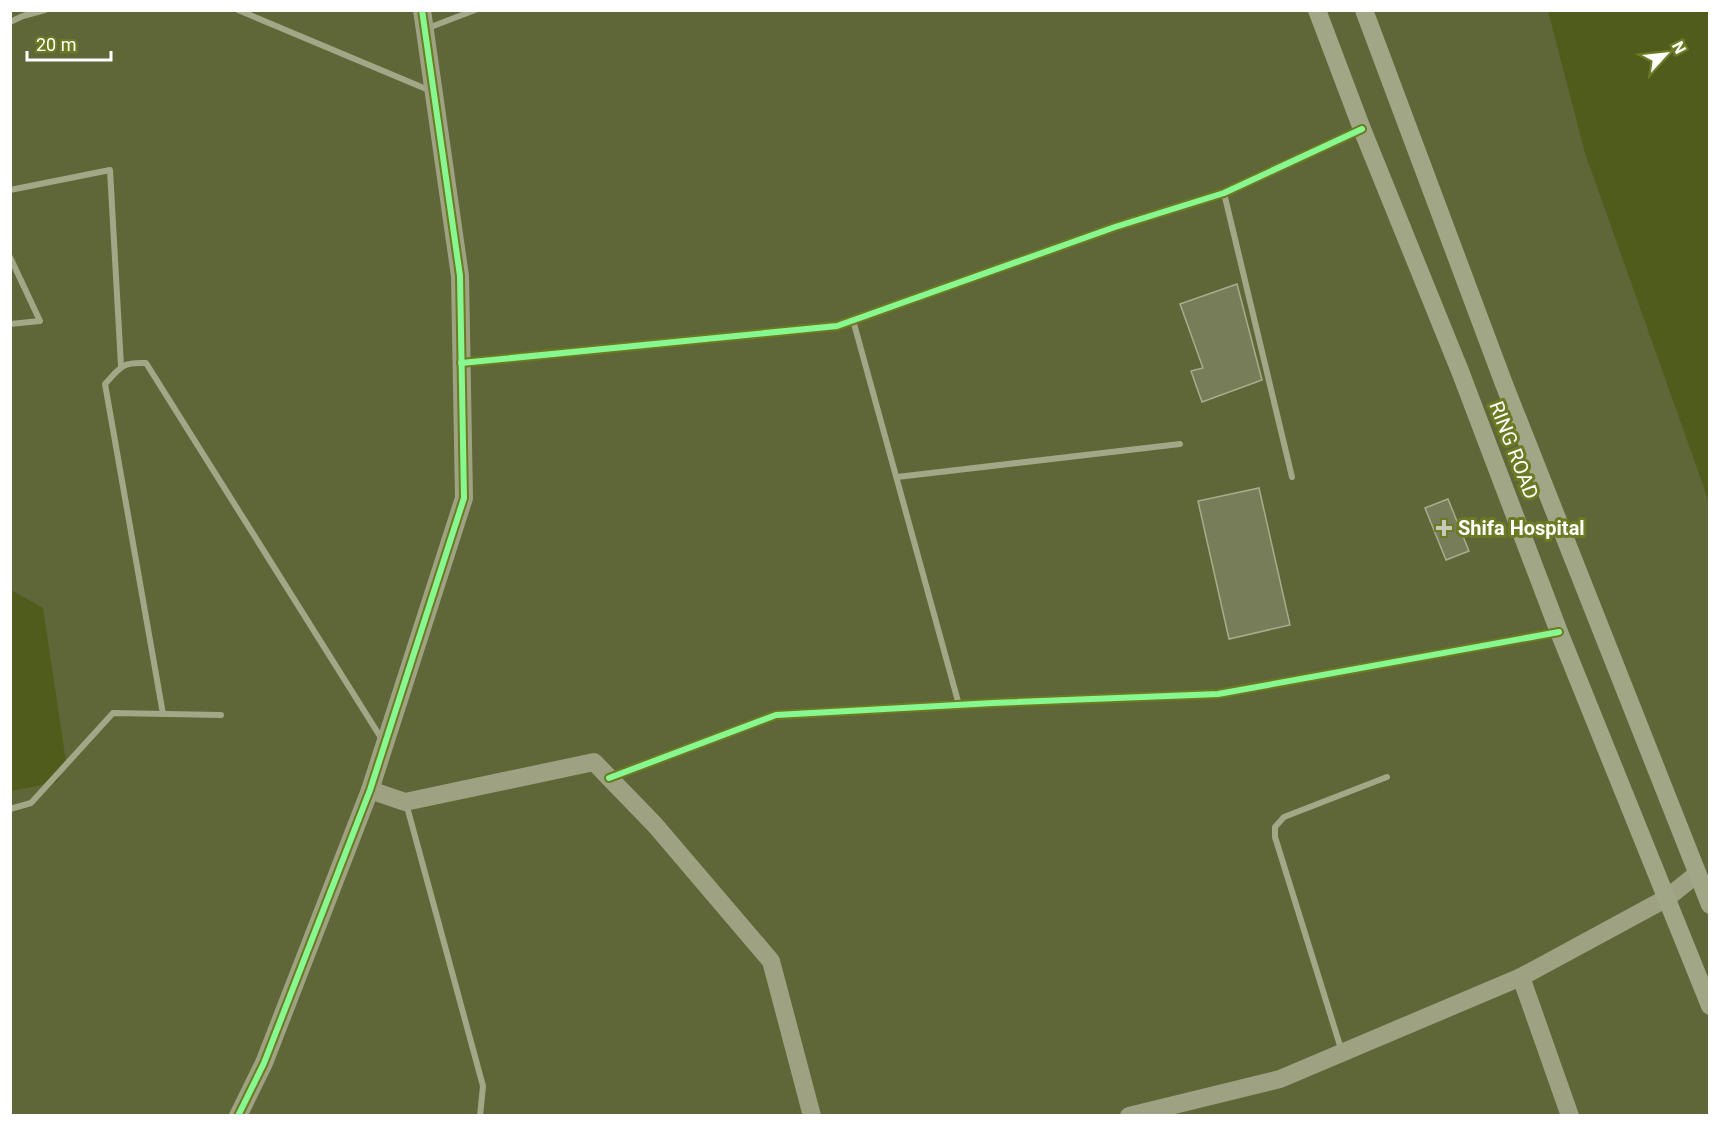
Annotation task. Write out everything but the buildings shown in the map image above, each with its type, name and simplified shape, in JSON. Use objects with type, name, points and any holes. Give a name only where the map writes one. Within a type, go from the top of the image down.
[{"type":"main road","name":"RING ROAD","points":[[1317,10],[1362,129],[1460,371],[1559,632],[1710,1006]]},
{"type":"main road","name":"RING ROAD","points":[[1364,10],[1504,384],[1710,905]]},
{"type":"street","points":[[10,22],[45,10]]},
{"type":"street","points":[[238,10],[433,92]]},
{"type":"street","points":[[238,1116],[264,1063],[370,790],[464,498],[460,276],[422,10]]},
{"type":"street","points":[[424,29],[475,10]]},
{"type":"street","points":[[461,363],[837,326],[1115,227],[1224,193],[1362,129]]},
{"type":"street","points":[[10,190],[110,170],[122,366]]},
{"type":"street","points":[[1224,193],[1292,477]]},
{"type":"street","points":[[10,257],[40,321],[10,324]]},
{"type":"street","points":[[853,320],[959,705]]},
{"type":"street","points":[[164,714],[105,384],[122,366],[132,363],[146,363],[385,744]]},
{"type":"street","points":[[897,477],[1180,444]]},
{"type":"street","points":[[609,778],[776,715],[1218,694],[1559,632]]},
{"type":"street","points":[[10,809],[32,803],[113,713],[221,715]]},
{"type":"street","points":[[370,790],[405,802],[594,762],[655,825],[771,961],[812,1116]]},
{"type":"street","points":[[1342,1052],[1275,837],[1275,827],[1284,817],[1387,777]]},
{"type":"street","points":[[405,802],[483,1086],[480,1116]]},
{"type":"street","points":[[1129,1116],[1280,1078],[1521,977],[1667,898],[1697,873]]},
{"type":"street","points":[[1521,977],[1570,1116]]},
{"type":"shaded area","points":[[1548,11],[1709,11],[1709,502],[1585,153]]},
{"type":"shaded area","points":[[10,591],[43,608],[66,762],[57,782],[11,791]]},
{"type":"cycle path","points":[[238,1116],[264,1063],[370,790],[464,498],[460,276],[422,10]]},
{"type":"cycle path","points":[[461,363],[837,326],[1115,227],[1224,193],[1362,129]]},
{"type":"cycle path","points":[[609,778],[776,715],[1218,694],[1559,632]]},
{"type":"place","name":"Shifa Hospital","points":[[1444,528]]}]
